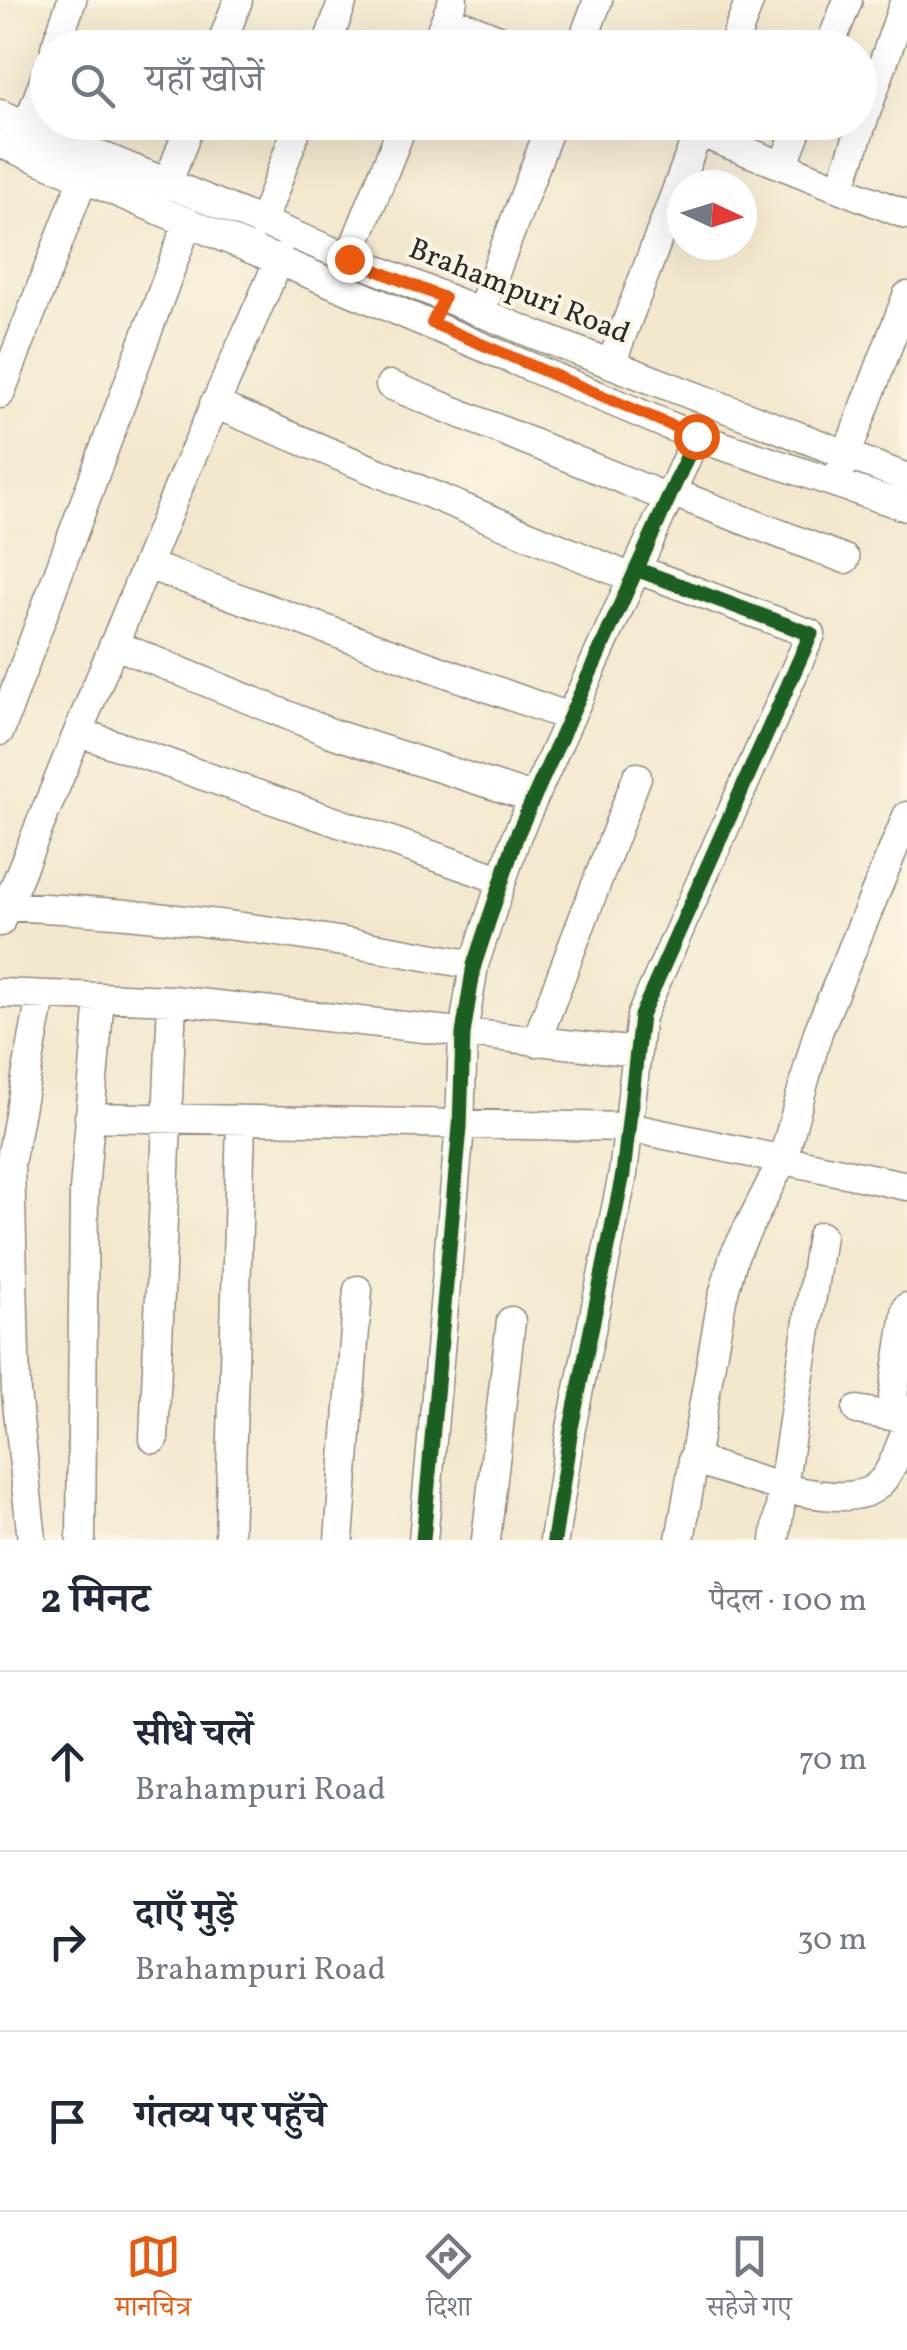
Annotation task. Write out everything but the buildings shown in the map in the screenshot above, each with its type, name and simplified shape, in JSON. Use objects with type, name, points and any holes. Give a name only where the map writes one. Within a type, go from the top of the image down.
[{"type":"street","points":[[62,30],[72,0]]},
{"type":"street","points":[[227,30],[238,0]]},
{"type":"street","points":[[332,30],[343,0]]},
{"type":"street","points":[[587,30],[598,0]]},
{"type":"street","points":[[739,30],[750,0]]},
{"type":"street","points":[[836,30],[848,0]]},
{"type":"street","points":[[877,81],[905,0]]},
{"type":"street","points":[[449,9],[488,30]]},
{"type":"street","name":"Brahampuri Road","points":[[0,114],[30,127]]},
{"type":"street","points":[[27,126],[30,118]]},
{"type":"street","name":"Brahampuri Road","points":[[60,140],[349,259],[438,311],[696,436],[907,507]]},
{"type":"street","points":[[168,185],[184,140]]},
{"type":"street","points":[[262,224],[292,140]]},
{"type":"street","points":[[349,259],[397,140]]},
{"type":"street","points":[[480,312],[545,140]]},
{"type":"street","points":[[612,364],[695,140]]},
{"type":"street","points":[[728,140],[907,215]]},
{"type":"street","points":[[783,166],[793,140]]},
{"type":"street","points":[[840,188],[857,140]]},
{"type":"street","name":"Brahampuri Road","points":[[0,142],[280,258],[438,311],[480,312],[907,478]]},
{"type":"street","points":[[0,394],[84,176]]},
{"type":"street","points":[[0,731],[188,222]]},
{"type":"street","points":[[280,258],[214,404],[4,914],[144,914],[274,928],[474,965]]},
{"type":"street","points":[[835,482],[907,296]]},
{"type":"street","points":[[390,386],[669,495],[845,558]]},
{"type":"street","points":[[214,404],[634,573],[811,634],[640,1016],[628,1127],[554,1540]]},
{"type":"street","points":[[423,1540],[460,1127],[463,1034],[474,965],[500,879],[533,798],[696,436]]},
{"type":"street","points":[[147,565],[568,718]]},
{"type":"street","points":[[116,645],[331,733],[533,798]]},
{"type":"street","points":[[81,733],[500,879]]},
{"type":"street","points":[[536,1042],[637,777]]},
{"type":"street","points":[[680,1540],[722,1299],[734,1256],[784,1160],[818,1032],[907,816]]},
{"type":"street","points":[[0,993],[172,1000],[637,1052]]},
{"type":"street","points":[[32,1540],[16,1392],[10,1164],[41,997]]},
{"type":"street","points":[[82,1540],[84,1191],[100,998]]},
{"type":"street","points":[[154,1439],[172,1000]]},
{"type":"street","points":[[89,1117],[460,1127],[628,1127],[907,1186]]},
{"type":"street","points":[[229,1540],[241,1121]]},
{"type":"street","points":[[775,1540],[821,1236]]},
{"type":"street","points":[[340,1540],[358,1290]]},
{"type":"street","points":[[692,1459],[828,1496],[859,1495],[876,1488],[886,1476],[905,1425],[893,1397],[907,1307]]},
{"type":"street","points":[[486,1540],[511,1320]]},
{"type":"street","points":[[858,1410],[905,1425]]},
{"type":"cycle path","points":[[423,1540],[460,1127],[463,1034],[474,965],[517,835],[696,437]]},
{"type":"cycle path","points":[[554,1540],[571,1428],[623,1174],[641,1016],[811,634],[636,569]]},
{"type":"route","points":[[349,259],[444,298],[432,323],[696,436]]}]
